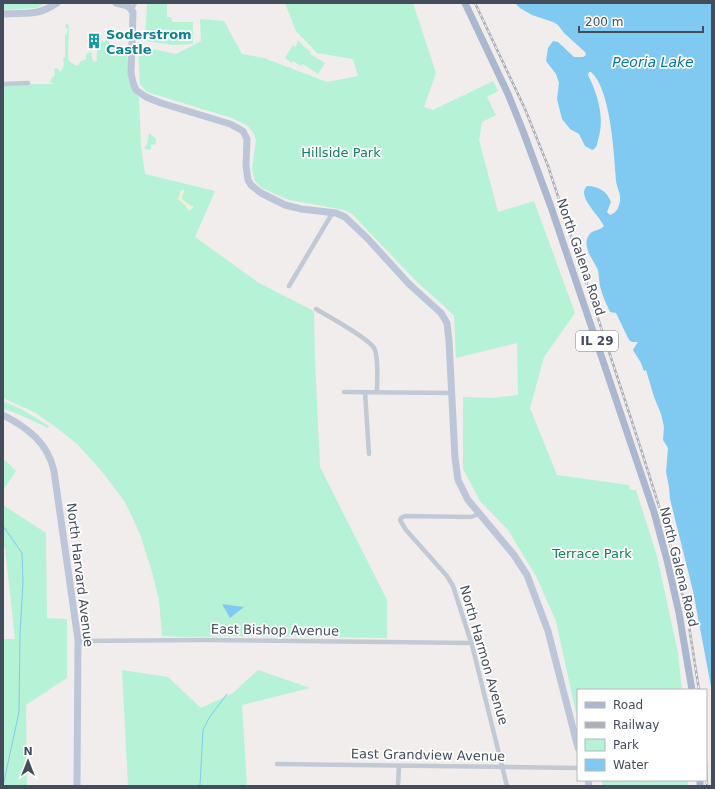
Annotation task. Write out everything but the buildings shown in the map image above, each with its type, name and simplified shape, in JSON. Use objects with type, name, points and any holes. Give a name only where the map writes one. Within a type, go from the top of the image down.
[{"type":"main road","name":"North Galena Road","points":[[465,3],[505,88],[525,137],[632,447],[656,520],[671,575],[683,633],[692,689]]},
{"type":"street","points":[[3,14],[37,13],[57,3]]},
{"type":"street","points":[[116,3],[133,6],[134,16],[131,48],[131,75],[136,90],[146,97],[161,103],[235,126],[243,131],[248,139],[246,174],[251,186],[271,199],[290,206],[301,209],[333,212],[342,215],[351,221],[409,284],[442,315],[447,323],[455,458],[458,477],[466,497],[517,557],[532,587],[549,636],[577,744]]},
{"type":"street","points":[[3,84],[28,83]]},
{"type":"street","points":[[289,286],[333,212]]},
{"type":"street","points":[[316,309],[365,340],[374,349],[377,368],[377,392]]},
{"type":"street","points":[[344,392],[452,392]]},
{"type":"street","points":[[366,392],[369,454]]},
{"type":"street","name":"North Harvard Avenue","points":[[3,415],[24,426],[38,438],[45,448],[52,463],[78,641],[77,786]]},
{"type":"street","name":"North Harmon Avenue","points":[[479,514],[471,517],[405,516],[400,519],[406,530],[450,580],[471,643],[507,786]]},
{"type":"street","name":"East Bishop Avenue","points":[[78,641],[204,640],[471,643]]},
{"type":"street","name":"East Grandview Avenue","points":[[277,764],[577,768]]},
{"type":"street","points":[[398,786],[399,766]]},
{"type":"green space","points":[[3,3],[46,3],[36,8],[3,10]]},
{"type":"green space","points":[[147,3],[167,3],[167,17],[171,17],[172,22],[193,22],[193,44],[173,45],[145,41]]},
{"type":"green space","points":[[285,3],[413,3],[436,73],[424,107],[433,110],[493,81],[498,91],[487,97],[496,115],[482,122],[479,140],[498,212],[534,201],[575,313],[544,357],[530,408],[557,475],[629,485],[630,490],[636,490],[657,556],[678,653],[682,689],[577,689],[576,713],[556,621],[536,576],[508,530],[480,501],[463,469],[463,397],[492,398],[518,395],[517,343],[456,358],[454,316],[417,282],[352,214],[344,210],[289,200],[262,188],[255,181],[252,169],[256,140],[254,134],[248,126],[232,118],[147,92],[140,84],[138,46],[176,54],[201,41],[200,19],[224,21],[242,54],[264,58],[327,82],[358,76],[353,59],[317,53],[296,31]]},
{"type":"green space","points":[[67,23],[69,26],[68,58],[69,61],[75,66],[79,65],[80,62],[86,59],[86,54],[91,52],[93,62],[97,61],[97,51],[102,41],[108,41],[119,53],[127,48],[129,84],[139,97],[141,146],[145,174],[215,191],[195,237],[259,283],[314,311],[320,467],[387,600],[387,638],[162,636],[159,600],[152,572],[140,534],[125,502],[100,469],[77,444],[36,413],[3,398],[3,84],[54,84],[50,82],[55,75],[54,69],[57,68],[61,72],[64,65],[63,58],[65,57],[65,35],[68,29],[65,27]]},
{"type":"green space","points":[[298,40],[311,52],[310,54],[325,63],[318,74],[303,64],[301,66],[293,61],[292,63],[285,58],[293,45],[296,47]]},
{"type":"green space","points":[[149,133],[156,139],[156,144],[151,145],[151,149],[148,150],[144,148],[147,144]]},
{"type":"green space","points":[[3,401],[21,409],[49,426],[48,428],[16,413],[3,409]]},
{"type":"green space","points":[[5,460],[16,471],[3,490],[3,462]]},
{"type":"green space","points":[[3,505],[46,533],[47,618],[67,619],[67,678],[26,705],[27,786],[3,786],[3,639],[15,639],[5,548],[3,546]]},
{"type":"green space","points":[[122,670],[168,677],[201,708],[233,693],[258,670],[310,688],[242,705],[247,786],[128,786]]},
{"type":"green space","points":[[601,781],[688,781],[688,786],[603,786]]},
{"type":"sand","points":[[181,190],[184,190],[182,197],[186,203],[194,207],[189,211],[178,199]]},
{"type":"water","name":"Peoria Lake","points":[[515,3],[712,3],[712,692],[693,591],[670,499],[666,472],[668,448],[663,440],[664,427],[661,414],[646,370],[644,371],[633,350],[638,342],[632,342],[629,340],[616,313],[610,312],[601,289],[598,270],[591,258],[586,244],[589,235],[592,232],[601,229],[604,226],[586,200],[584,190],[587,186],[598,188],[605,192],[611,202],[607,212],[610,215],[617,210],[620,201],[616,181],[610,124],[603,93],[598,81],[591,72],[589,72],[588,75],[595,90],[601,115],[600,132],[596,147],[592,150],[585,146],[579,134],[570,129],[562,119],[557,99],[559,83],[556,74],[546,61],[548,48],[553,41],[558,42],[574,57],[583,57],[586,55],[585,52],[564,33],[558,25],[532,15],[520,8]]},
{"type":"water","points":[[222,604],[244,607],[230,618]]},
{"type":"waterway","points":[[3,526],[22,553],[23,582],[20,634],[19,712],[3,786]]},
{"type":"waterway","points":[[200,786],[203,730],[209,718],[227,694]]},
{"type":"railway","points":[[475,3],[525,109],[548,166],[639,443],[664,522],[677,570],[689,626],[699,689]]},
{"type":"railway","points":[[707,781],[707,786]]},
{"type":"place","name":"Soderstrom Castle","points":[[94,41]]},
{"type":"park label","name":"Hillside Park","points":[[341,152]]},
{"type":"park label","name":"Terrace Park","points":[[592,553]]}]
